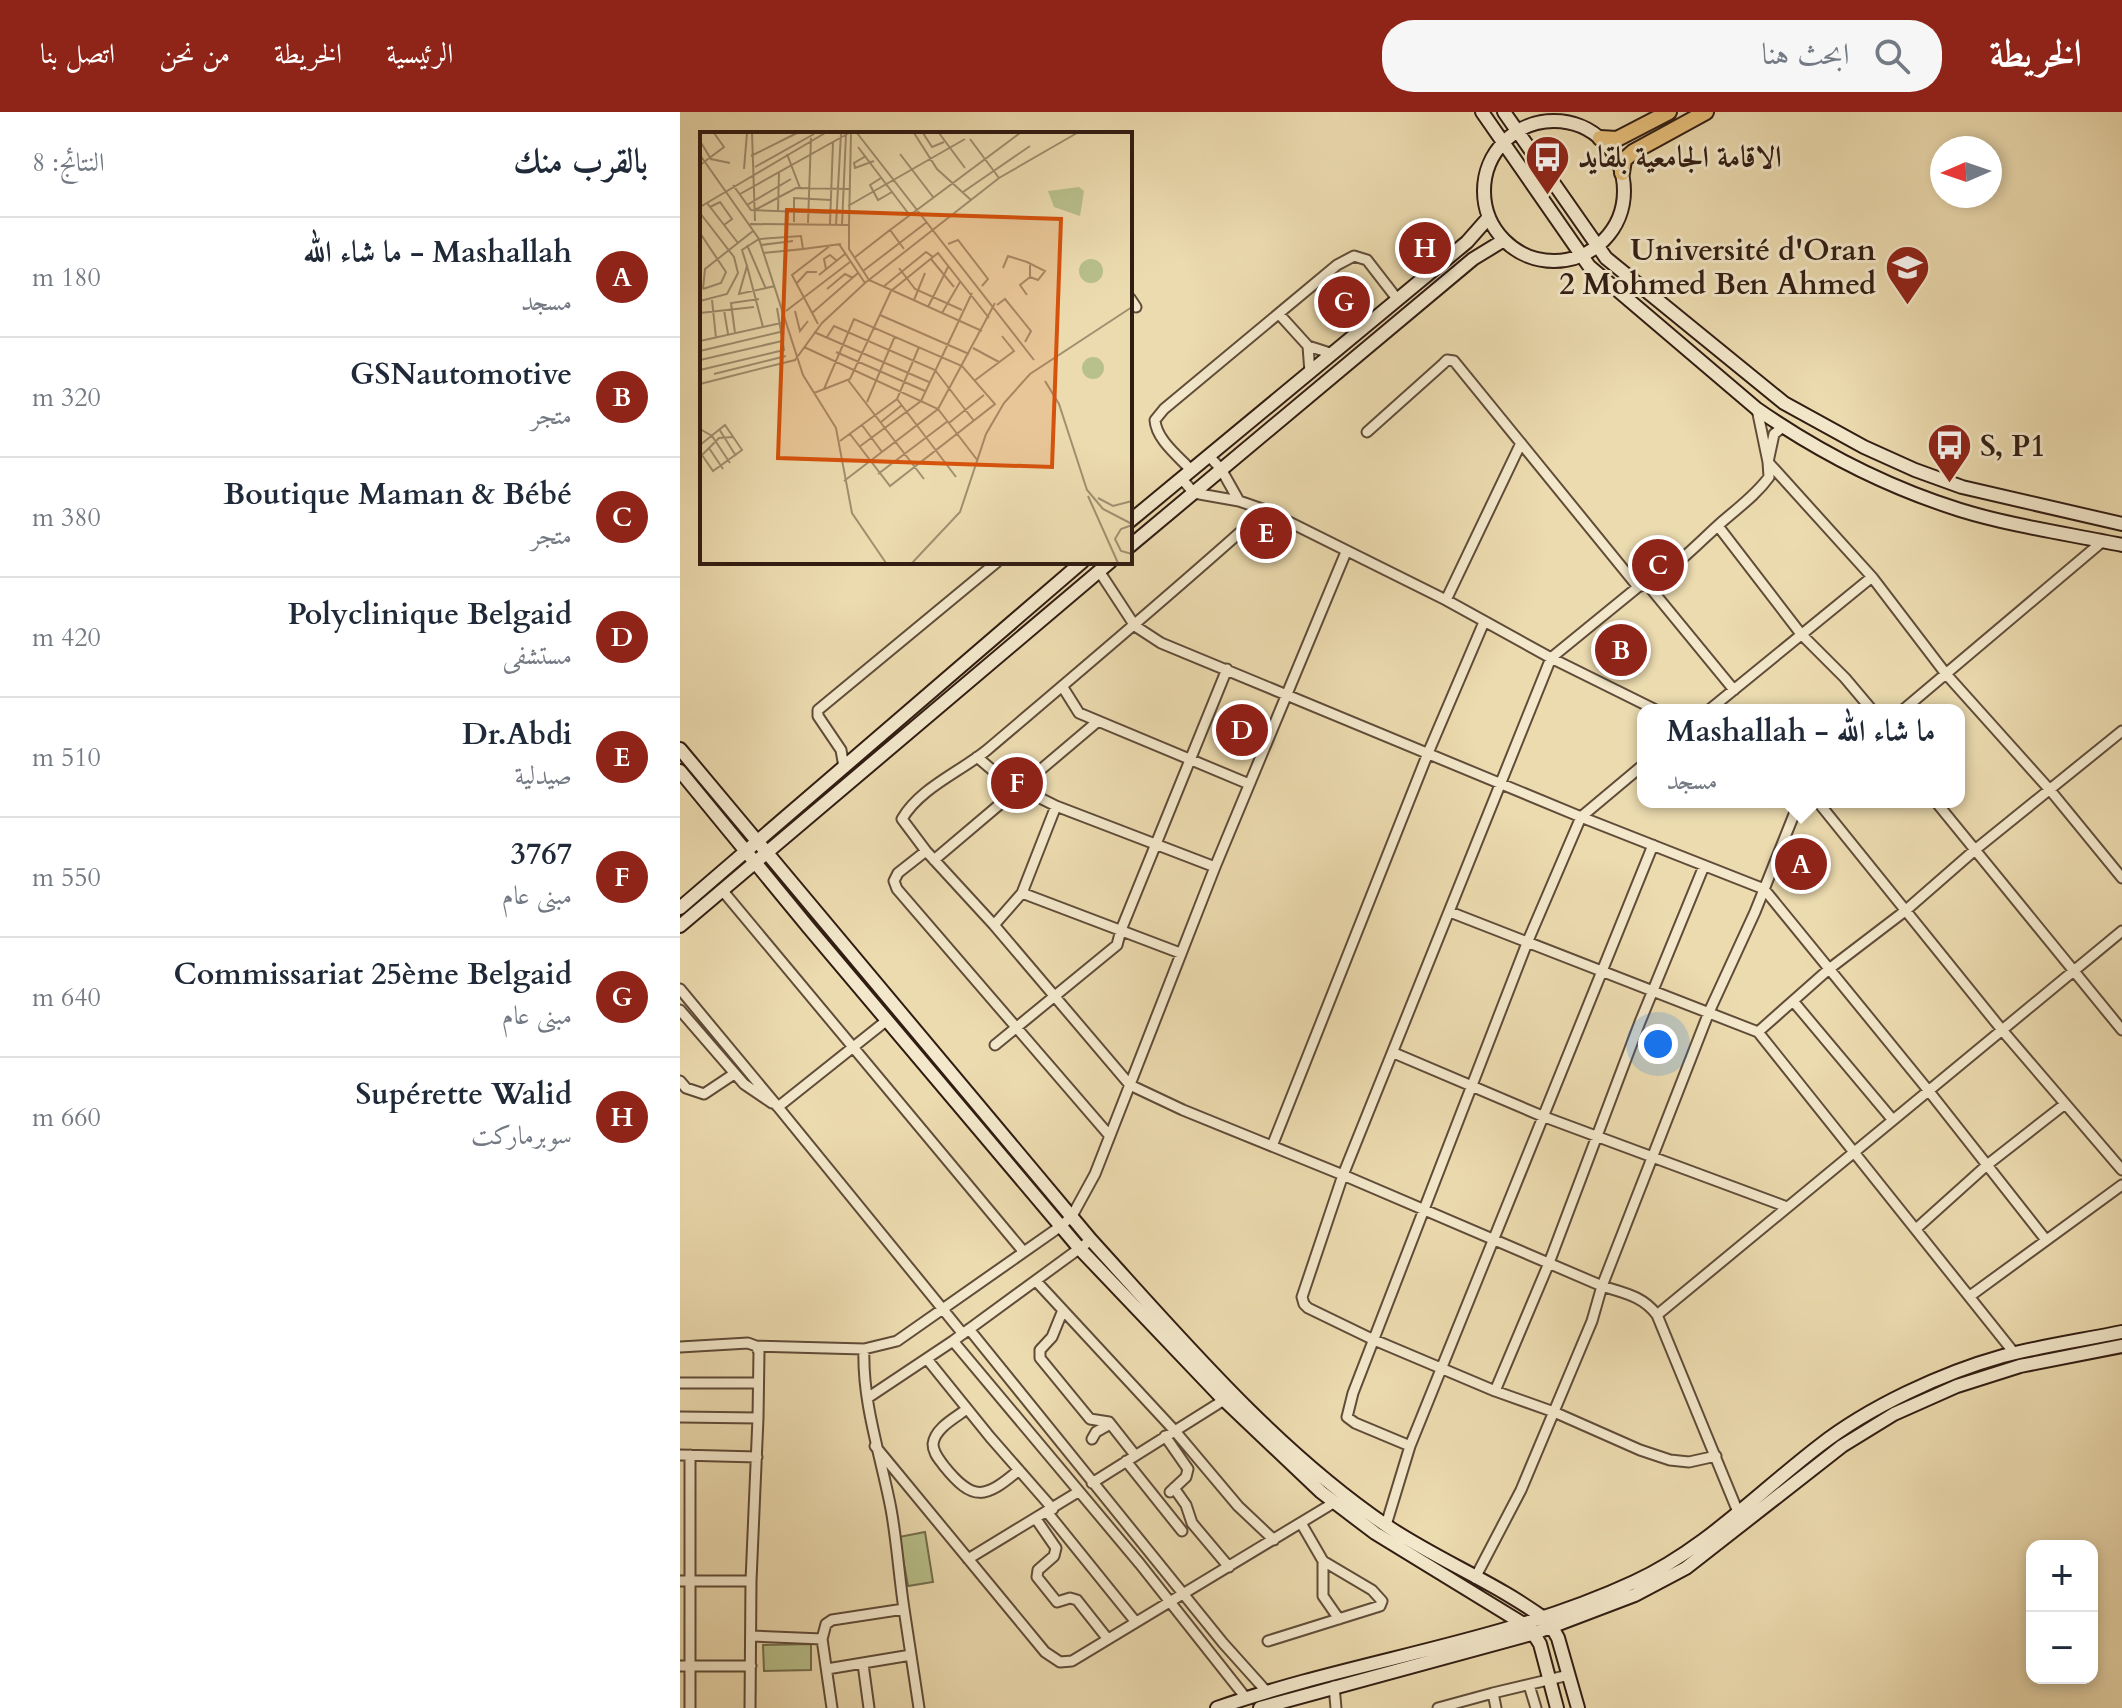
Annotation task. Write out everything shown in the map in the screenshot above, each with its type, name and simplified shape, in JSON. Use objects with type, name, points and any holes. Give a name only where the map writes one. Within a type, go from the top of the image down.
[{"type":"highway","points":[[1600,138],[1617,139],[1669,112]]},
{"type":"highway","points":[[1622,173],[1624,160],[1633,152],[1706,112]]},
{"type":"main road","points":[[1482,112],[1581,256],[1606,281],[1757,409],[1783,427],[1883,481],[1953,507],[2122,545]]},
{"type":"main road","points":[[1504,112],[1598,247],[1614,265],[1758,383],[1810,419],[1915,470],[1962,487],[2122,524]]},
{"type":"main road","points":[[1551,120],[1569,122],[1586,128],[1614,154],[1622,173],[1624,200],[1621,214],[1598,247],[1581,256],[1540,260],[1527,256],[1504,240],[1489,217],[1485,184],[1488,167],[1504,142],[1518,131],[1551,120]]},
{"type":"main road","points":[[1132,519],[1467,242],[1489,217]]},
{"type":"main road","points":[[1132,544],[1473,259],[1504,240]]},
{"type":"main road","points":[[680,926],[722,890],[751,856],[757,842],[1077,564]]},
{"type":"main road","points":[[680,908],[751,856],[766,853],[1108,564]]},
{"type":"main road","points":[[680,749],[1091,1240],[1281,1440],[1330,1483],[1386,1525],[1542,1617],[1553,1627],[1578,1708]]},
{"type":"main road","points":[[680,771],[886,1021],[1080,1249],[1224,1400],[1275,1450],[1375,1533],[1535,1633],[1557,1708]]},
{"type":"main road","points":[[1217,1708],[1523,1623],[1646,1576],[1679,1558],[1821,1444],[1889,1403],[1937,1379],[2015,1354],[2122,1332]]},
{"type":"main road","points":[[1260,1708],[1535,1633],[1635,1595],[1686,1568],[1842,1446],[1894,1414],[1957,1386],[2020,1366],[2122,1346]]},
{"type":"street","points":[[1398,300],[1367,260],[1354,256],[1337,265],[1164,409],[1155,420],[1156,428],[1186,474],[1194,493],[1239,501],[1265,510],[1644,704]]},
{"type":"street","points":[[1279,314],[1308,346],[1333,354]]},
{"type":"street","points":[[1308,346],[1310,373]]},
{"type":"street","points":[[1367,432],[1443,364],[1454,361],[1642,586],[1734,690]]},
{"type":"street","points":[[1716,1456],[1689,1462],[1670,1460],[1640,1450],[1372,1339],[1308,1308],[1303,1301],[1343,1175],[1551,658],[1686,555],[1763,485],[1769,477],[1768,462],[1757,409]]},
{"type":"street","points":[[1768,462],[1774,434],[1783,427]]},
{"type":"street","points":[[1446,600],[1521,443]]},
{"type":"street","points":[[1208,455],[1221,469],[1239,501]]},
{"type":"street","points":[[1768,462],[1872,577],[1946,674],[2050,790],[2122,878]]},
{"type":"street","points":[[1265,510],[1135,626],[977,757],[914,803],[902,819],[926,851],[994,925],[1130,1085],[1183,1110],[1649,1304],[1657,1315],[1738,1512]]},
{"type":"street","points":[[1718,526],[1801,634],[1867,704]]},
{"type":"street","points":[[1910,704],[2103,541]]},
{"type":"street","points":[[680,1347],[739,1343],[864,1349],[897,1341],[1072,1216],[1095,1174],[1180,953],[1346,552]]},
{"type":"street","points":[[844,767],[841,750],[818,716],[818,710],[995,564]]},
{"type":"street","points":[[1099,571],[1135,626],[1161,643],[1581,817],[1764,889],[2046,1240]]},
{"type":"street","points":[[1716,704],[1872,577]]},
{"type":"street","points":[[1272,1146],[1428,753],[1484,622]]},
{"type":"street","points":[[995,1045],[1113,951],[1121,938],[1121,930],[1227,669]]},
{"type":"street","points":[[1062,686],[1079,713],[1249,784]]},
{"type":"street","points":[[934,860],[1097,722]]},
{"type":"street","points":[[1758,1032],[1829,969],[1905,911],[2122,731]]},
{"type":"street","points":[[841,750],[858,755]]},
{"type":"street","points":[[977,757],[1004,780],[1056,806],[1215,867]]},
{"type":"street","points":[[1410,1446],[1347,1417],[1372,1339],[1527,943],[1581,817],[1637,770]]},
{"type":"street","points":[[994,925],[1022,893],[1056,806]]},
{"type":"street","points":[[1475,1578],[1521,1490],[1554,1412],[1592,1321],[1602,1286],[1709,1012],[1797,808]]},
{"type":"street","points":[[1823,808],[2002,1030],[2122,1170]]},
{"type":"street","points":[[1941,808],[2122,1030]]},
{"type":"street","points":[[1386,1525],[1410,1446],[1653,845]]},
{"type":"street","points":[[926,851],[898,873],[894,881],[897,889],[1109,1135]]},
{"type":"street","points":[[1495,1391],[1549,1263],[1596,1136],[1704,866]]},
{"type":"street","points":[[722,890],[1023,1251]]},
{"type":"street","points":[[1022,893],[1180,953]]},
{"type":"street","points":[[1450,912],[1758,1032],[2015,1354]]},
{"type":"street","points":[[1657,1315],[2122,931]]},
{"type":"street","points":[[680,989],[1267,1692]]},
{"type":"street","points":[[1793,1001],[1892,1119]]},
{"type":"street","points":[[680,1010],[750,1090],[778,1107]]},
{"type":"street","points":[[778,1107],[886,1021]]},
{"type":"street","points":[[1394,1053],[1542,1116],[1787,1207]]},
{"type":"street","points":[[680,1081],[686,1088],[704,1094],[734,1074]]},
{"type":"street","points":[[1917,1228],[1987,1165],[2065,1104]]},
{"type":"street","points":[[1970,1296],[2122,1185]]},
{"type":"street","points":[[869,1397],[953,1341],[1091,1240]]},
{"type":"street","points":[[1036,1281],[1170,1433],[1274,1540]]},
{"type":"street","points":[[1063,1310],[1052,1337],[1040,1350],[1040,1358],[1090,1419],[1096,1422],[1104,1420],[1110,1424],[1182,1531]]},
{"type":"street","points":[[953,1341],[1140,1564],[1246,1698]]},
{"type":"street","points":[[750,1708],[751,1581],[758,1418],[756,1346]]},
{"type":"street","points":[[864,1349],[863,1371],[875,1446],[891,1509],[919,1708]]},
{"type":"street","points":[[927,1359],[1019,1470],[1135,1621]]},
{"type":"street","points":[[680,1383],[758,1383]]},
{"type":"street","points":[[1092,1483],[1224,1400]]},
{"type":"street","points":[[967,1409],[940,1430],[933,1445],[935,1454],[959,1484],[972,1493],[985,1494],[1019,1470]]},
{"type":"street","points":[[680,1417],[758,1418]]},
{"type":"street","points":[[1092,1439],[1096,1432],[1110,1424]]},
{"type":"street","points":[[1170,1433],[1188,1469],[1186,1477],[1172,1490],[1186,1505],[1192,1523],[1229,1567]]},
{"type":"street","points":[[875,1446],[1054,1660],[1072,1661],[1335,1502]]},
{"type":"street","points":[[690,1708],[685,1666],[691,1582],[685,1506],[685,1455],[757,1457]]},
{"type":"street","points":[[968,1559],[1078,1492]]},
{"type":"street","points":[[1036,1519],[1056,1548],[1054,1556],[1038,1570],[1037,1577],[1057,1602],[1070,1598],[1077,1600],[1107,1638]]},
{"type":"street","points":[[1268,1641],[1375,1609],[1382,1601],[1372,1590],[1323,1561],[1301,1523]]},
{"type":"street","points":[[1323,1561],[1321,1590],[1339,1619]]},
{"type":"street","points":[[680,1581],[751,1581]]},
{"type":"street","points":[[832,1708],[822,1639],[826,1624],[832,1620],[904,1609]]},
{"type":"street","points":[[751,1636],[822,1639]]},
{"type":"street","points":[[827,1669],[911,1655]]},
{"type":"street","points":[[863,1664],[869,1708]]},
{"type":"street","points":[[685,1666],[751,1666]]},
{"type":"street","points":[[1440,1708],[1569,1675]]},
{"type":"street","points":[[1529,1685],[1536,1708]]},
{"type":"street","points":[[1334,1686],[1336,1708]]},
{"type":"street","points":[[1493,1693],[1496,1708]]},
{"type":"green space","points":[[925,1532],[933,1582],[908,1586],[899,1537]]},
{"type":"green space","points":[[811,1644],[811,1670],[764,1671],[763,1645]]},
{"type":"place","name":"الاقامة الجامعية بلقايد","points":[[1547,196]]},
{"type":"place","name":"Supérette Walid","points":[[1425,248]]},
{"type":"place","name":"Commissariat 25ème Belgaid","points":[[1344,302]]},
{"type":"place","name":"Université d'Oran 2 Mohmed Ben Ahmed","points":[[1907,306]]},
{"type":"place","name":"S, P1","points":[[1949,485]]},
{"type":"place","name":"Dr.Abdi","points":[[1266,533]]},
{"type":"place","name":"Boutique Maman & Bébé","points":[[1658,565]]},
{"type":"place","name":"GSNautomotive","points":[[1621,650]]},
{"type":"place","name":"Polyclinique Belgaid","points":[[1242,730]]},
{"type":"place","name":"3767","points":[[1017,783]]},
{"type":"place","name":"Mashallah - ما شاء الله","points":[[1801,864]]}]
